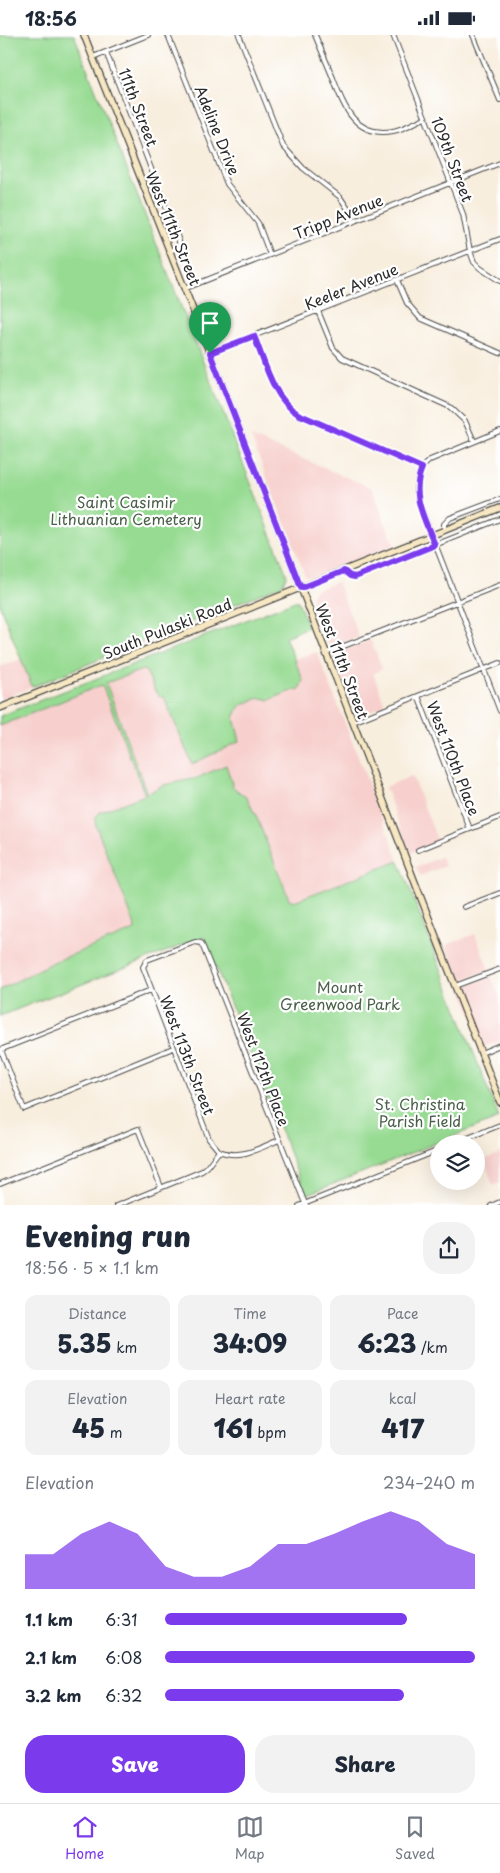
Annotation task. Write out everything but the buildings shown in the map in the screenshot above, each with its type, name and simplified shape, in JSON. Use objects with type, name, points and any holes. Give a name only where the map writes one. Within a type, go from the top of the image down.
[{"type":"main road","name":"West 111th Street","points":[[84,35],[210,353],[500,1102]]},
{"type":"main road","name":"South Pulaski Road","points":[[0,708],[500,509]]},
{"type":"street","points":[[93,57],[148,35]]},
{"type":"street","name":"Adeline Drive","points":[[168,35],[227,184],[258,223],[270,255]]},
{"type":"street","points":[[239,35],[283,146],[304,168],[340,197],[348,209],[353,222]]},
{"type":"street","points":[[316,35],[343,104],[353,119],[359,124],[374,131],[390,131],[425,118]]},
{"type":"street","name":"109th Street","points":[[393,35],[463,215],[474,262],[500,281]]},
{"type":"street","points":[[474,35],[500,101]]},
{"type":"street","name":"111th Street","points":[[106,52],[179,241],[178,245],[170,252]]},
{"type":"street","name":"Tripp Avenue","points":[[184,289],[500,163]]},
{"type":"street","name":"Keeler Avenue","points":[[210,353],[500,239]]},
{"type":"street","points":[[397,280],[407,303],[420,318],[500,353]]},
{"type":"street","points":[[318,311],[333,348],[342,358],[450,407],[465,421],[474,441]]},
{"type":"street","points":[[254,336],[276,390],[286,406],[298,414],[422,468]]},
{"type":"street","points":[[500,431],[440,455],[422,468],[416,489],[435,545],[500,711]]},
{"type":"street","name":"South Pulaski Road","points":[[444,531],[444,524],[450,519],[500,499]]},
{"type":"street","name":"South Pulaski Road","points":[[344,571],[350,576],[355,577],[500,519]]},
{"type":"street","points":[[326,653],[500,585]]},
{"type":"street","points":[[353,721],[500,663]]},
{"type":"street","name":"West 110th Place","points":[[418,696],[470,829]]},
{"type":"street","points":[[418,849],[500,817]]},
{"type":"street","points":[[464,907],[500,893]]},
{"type":"street","name":"West 112th Place","points":[[143,964],[195,942],[200,942],[204,947],[305,1204]]},
{"type":"street","name":"West 113th Street","points":[[143,964],[143,969],[209,1139],[219,1151]]},
{"type":"street","points":[[455,987],[500,969]]},
{"type":"street","points":[[151,990],[0,1050],[24,1109],[173,1048]]},
{"type":"street","points":[[481,1053],[500,1045]]},
{"type":"street","points":[[475,1135],[500,1125]]},
{"type":"street","points":[[0,1184],[138,1129],[161,1187]]},
{"type":"street","points":[[116,1205],[202,1171],[219,1151],[227,1155],[238,1155],[279,1140]]},
{"type":"street","points":[[299,1205],[430,1153]]},
{"type":"street","points":[[491,1205],[500,1202]]},
{"type":"shaded area","points":[[251,437],[372,488],[394,545],[312,578],[305,575]]},
{"type":"shaded area","points":[[337,582],[359,637],[330,648],[311,597],[315,590]]},
{"type":"shaded area","points":[[298,601],[308,627],[285,637],[294,659],[317,652],[399,861],[294,901],[289,899],[245,796],[233,787],[230,776],[208,774],[169,783],[138,799],[101,812],[95,819],[135,930],[51,963],[0,990],[0,716]]},
{"type":"shaded area","points":[[371,640],[382,669],[373,673],[385,705],[356,717],[333,655]]},
{"type":"shaded area","points":[[21,659],[32,687],[0,699],[0,667]]},
{"type":"shaded area","points":[[412,776],[438,842],[410,853],[385,787]]},
{"type":"shaded area","points":[[441,857],[445,866],[420,876],[416,867]]},
{"type":"shaded area","points":[[475,934],[489,970],[460,981],[446,945]]},
{"type":"shaded area","points":[[491,976],[500,998],[500,1041],[484,1047],[461,987]]},
{"type":"shaded area","points":[[500,1153],[500,1182],[493,1185],[485,1160]]},
{"type":"green space","name":"Saint Casimir Lithuanian Cemetery","points":[[0,35],[74,35],[287,575],[282,585],[32,687],[0,606]]},
{"type":"green space","name":"Mount Greenwood Park","points":[[298,601],[308,627],[285,637],[303,680],[299,690],[296,689],[269,700],[261,698],[239,707],[234,718],[240,741],[192,764],[164,697],[156,693],[146,671],[142,670],[106,683],[147,794],[163,785],[197,778],[226,765],[233,787],[248,799],[255,813],[289,899],[294,901],[399,861],[499,1118],[456,1135],[430,1135],[430,1146],[306,1195],[204,937],[0,1016],[0,990],[51,963],[135,930],[95,819],[100,812],[145,795],[102,685],[0,726],[0,716]]},
{"type":"route","points":[[254,336],[276,390],[286,406],[298,414],[422,468],[416,489],[418,500],[435,545],[355,577],[350,576],[344,571],[301,588],[210,353],[254,336]]},
{"type":"park label","name":"St. Christina Parish Field","points":[[420,1112]]}]
